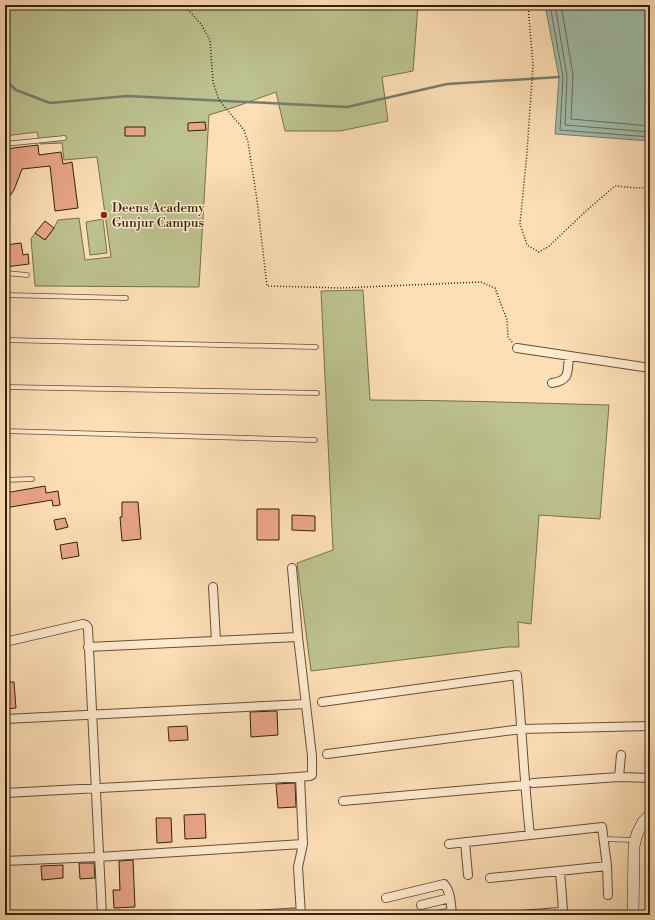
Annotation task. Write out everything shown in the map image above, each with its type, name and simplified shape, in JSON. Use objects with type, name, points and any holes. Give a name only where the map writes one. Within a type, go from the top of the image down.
[{"type":"street","points":[[517,348],[650,368]]},
{"type":"street","points":[[552,383],[562,381],[567,376],[570,356]]},
{"type":"street","points":[[5,793],[310,776],[313,772],[292,568]]},
{"type":"street","points":[[213,587],[216,641]]},
{"type":"street","points":[[5,642],[83,624],[88,628],[102,915]]},
{"type":"street","points":[[88,647],[298,637]]},
{"type":"street","points":[[322,702],[517,675],[530,835]]},
{"type":"street","points":[[5,719],[306,704]]},
{"type":"street","points":[[327,754],[522,729],[586,726],[650,726]]},
{"type":"street","points":[[619,777],[621,755]]},
{"type":"street","points":[[253,915],[301,914],[298,867],[303,844],[300,777]]},
{"type":"street","points":[[533,783],[619,777],[650,778]]},
{"type":"street","points":[[343,801],[525,785]]},
{"type":"street","points":[[633,915],[634,846],[637,834],[643,822],[650,814]]},
{"type":"street","points":[[449,844],[602,828],[607,866],[608,895]]},
{"type":"street","points":[[464,842],[468,875]]},
{"type":"street","points":[[5,861],[303,844]]},
{"type":"street","points":[[490,878],[607,866]]},
{"type":"street","points":[[520,915],[559,912],[562,910],[560,871]]},
{"type":"street","points":[[386,898],[444,884],[450,898],[451,914],[438,915]]},
{"type":"street","points":[[421,905],[450,898]]},
{"type":"lane","points":[[5,144],[64,138]]},
{"type":"lane","points":[[5,274],[27,274]]},
{"type":"lane","points":[[5,295],[126,298]]},
{"type":"lane","points":[[5,340],[316,346]]},
{"type":"lane","points":[[5,387],[317,393]]},
{"type":"lane","points":[[5,431],[315,440]]},
{"type":"lane","points":[[5,480],[32,479]]},
{"type":"lane","points":[[604,839],[636,840]]},
{"type":"path","points":[[184,5],[201,24],[210,40],[213,82],[219,100],[244,130],[248,142],[257,200],[266,286],[341,288],[481,282],[495,288],[507,320],[508,337],[517,348]]},
{"type":"path","points":[[528,5],[533,65],[520,224],[527,245],[539,252],[548,247],[615,186],[650,188]]},
{"type":"green space","points":[[5,5],[418,5],[413,71],[382,77],[388,121],[340,131],[285,131],[276,92],[209,115],[199,287],[35,286],[31,239],[35,233],[45,240],[58,220],[79,218],[85,260],[111,257],[97,157],[64,160],[62,143],[40,144],[37,132],[5,136]]},
{"type":"green space","points":[[103,219],[107,253],[90,255],[86,222]]},
{"type":"green space","points":[[363,290],[370,400],[609,405],[600,519],[539,515],[531,624],[518,622],[519,647],[507,647],[311,671],[297,563],[333,550],[321,291]]},
{"type":"water","points":[[545,5],[650,5],[650,141],[555,134],[559,77]]},
{"type":"building","points":[[205,122],[206,130],[188,131],[188,123]]},
{"type":"building","points":[[125,127],[145,127],[145,136],[125,136]]},
{"type":"building","points":[[38,145],[39,155],[61,152],[63,164],[72,162],[78,208],[55,211],[50,166],[22,169],[14,190],[5,203],[5,149]]},
{"type":"building","points":[[45,221],[54,228],[45,240],[35,233]]},
{"type":"building","points":[[21,243],[23,255],[28,254],[29,264],[5,267],[5,245]]},
{"type":"building","points":[[45,486],[46,493],[58,491],[60,505],[53,506],[52,500],[5,508],[5,493]]},
{"type":"building","points":[[122,502],[138,502],[141,539],[122,541],[120,517],[122,517]]},
{"type":"building","points":[[257,509],[279,509],[279,540],[257,540]]},
{"type":"building","points":[[292,515],[315,516],[315,531],[292,530]]},
{"type":"building","points":[[65,518],[68,527],[56,530],[54,520]]},
{"type":"building","points":[[77,542],[79,556],[62,559],[60,545]]},
{"type":"building","points":[[5,682],[14,682],[16,708],[5,709]]},
{"type":"building","points":[[277,711],[278,735],[251,737],[250,712]]},
{"type":"building","points":[[187,726],[188,740],[169,741],[168,727]]},
{"type":"building","points":[[295,783],[296,807],[278,808],[276,784]]},
{"type":"building","points":[[205,814],[206,838],[185,839],[184,815]]},
{"type":"building","points":[[156,818],[171,818],[172,842],[157,843]]},
{"type":"building","points":[[133,860],[135,907],[114,908],[113,890],[120,890],[119,861]]},
{"type":"building","points":[[79,863],[94,863],[95,878],[80,879]]},
{"type":"building","points":[[63,865],[63,878],[42,880],[41,866]]},
{"type":"waterway","points":[[5,80],[16,90],[50,103],[127,96],[347,107],[447,84],[559,77]]},
{"type":"place","name":"Deens Academy Gunjur Campus","points":[[104,215]]}]
